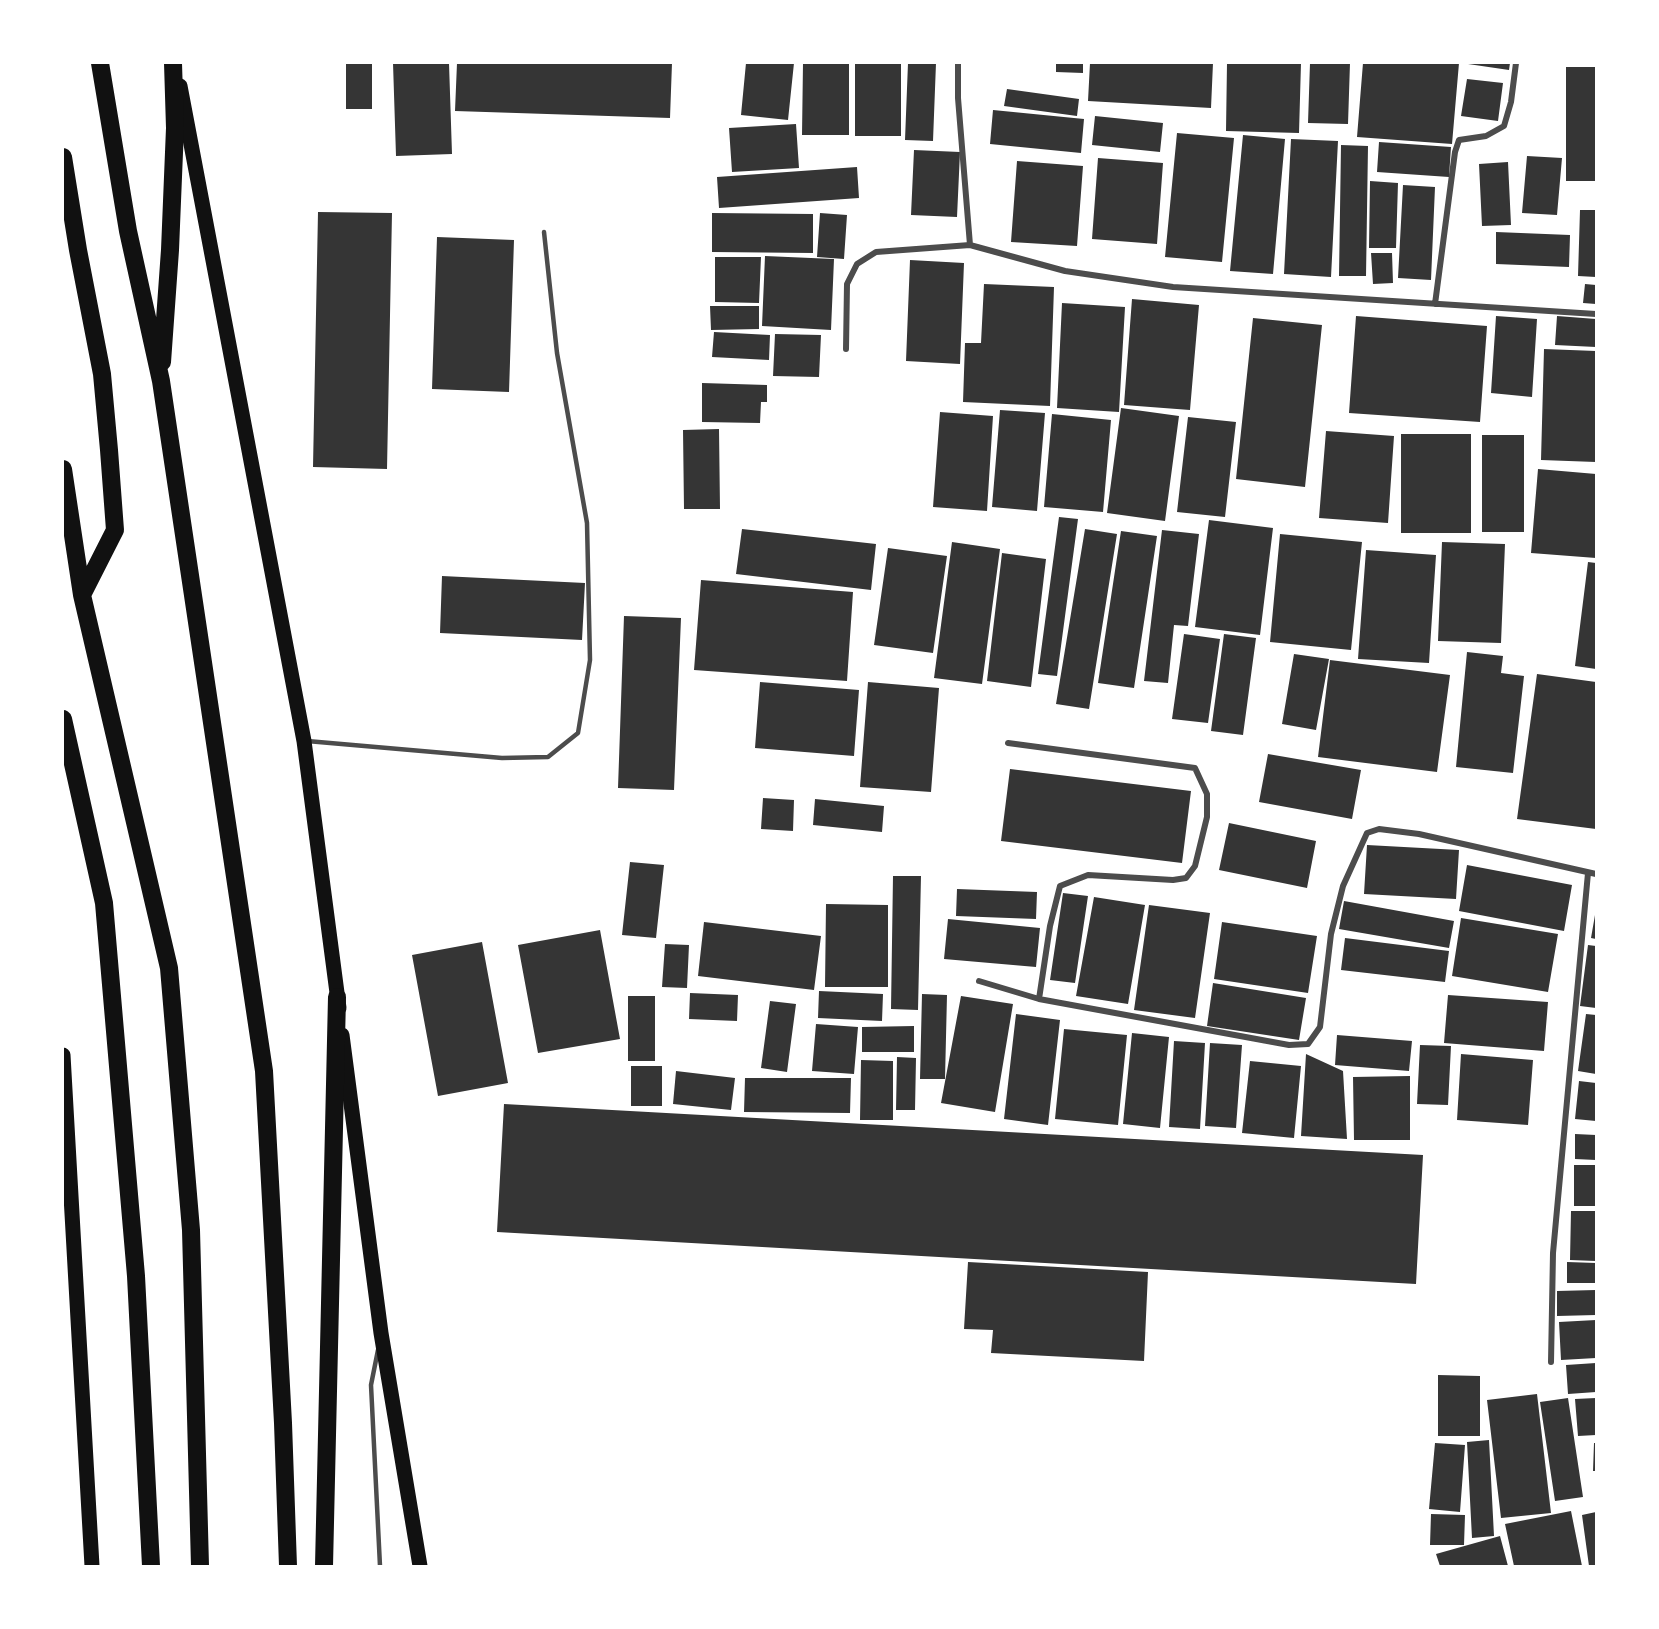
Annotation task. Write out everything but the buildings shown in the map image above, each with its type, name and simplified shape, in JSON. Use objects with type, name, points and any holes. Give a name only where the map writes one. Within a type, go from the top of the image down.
[{"type":"highway","points":[[100,63],[128,231],[161,381],[264,1071],[283,1423],[288,1566]]},
{"type":"highway","points":[[161,381],[175,128],[174,63]]},
{"type":"highway","points":[[63,157],[102,374],[115,531],[82,595]]},
{"type":"highway","points":[[63,469],[82,595],[169,968],[191,1230],[200,1566]]},
{"type":"highway","points":[[63,719],[104,903],[136,1276],[151,1566]]},
{"type":"highway","points":[[324,1566],[337,997]]},
{"type":"main road","points":[[174,63],[304,741],[381,1333],[420,1566]]},
{"type":"main road","points":[[63,1055],[92,1566]]},
{"type":"street","points":[[958,63],[958,98],[970,245]]},
{"type":"street","points":[[1434,304],[1455,152],[1460,140],[1486,136],[1504,126],[1511,102],[1516,63]]},
{"type":"street","points":[[846,349],[848,284],[857,264],[876,252],[970,245],[1065,271],[1173,287],[1596,314]]},
{"type":"street","points":[[1008,742],[1196,768],[1207,794],[1207,817],[1196,866],[1186,878],[1173,880],[1088,875],[1060,886],[1050,926],[1039,999]]},
{"type":"street","points":[[980,981],[1039,999],[1289,1045],[1308,1044],[1320,1027],[1331,934],[1343,886],[1367,833],[1379,829],[1419,834],[1596,874]]},
{"type":"street","points":[[1551,1362],[1553,1253],[1588,873]]},
{"type":"lane","points":[[304,741],[502,758],[548,757],[578,733],[590,660],[587,523],[557,353],[544,232]]},
{"type":"lane","points":[[380,1566],[371,1385],[381,1333]]}]
